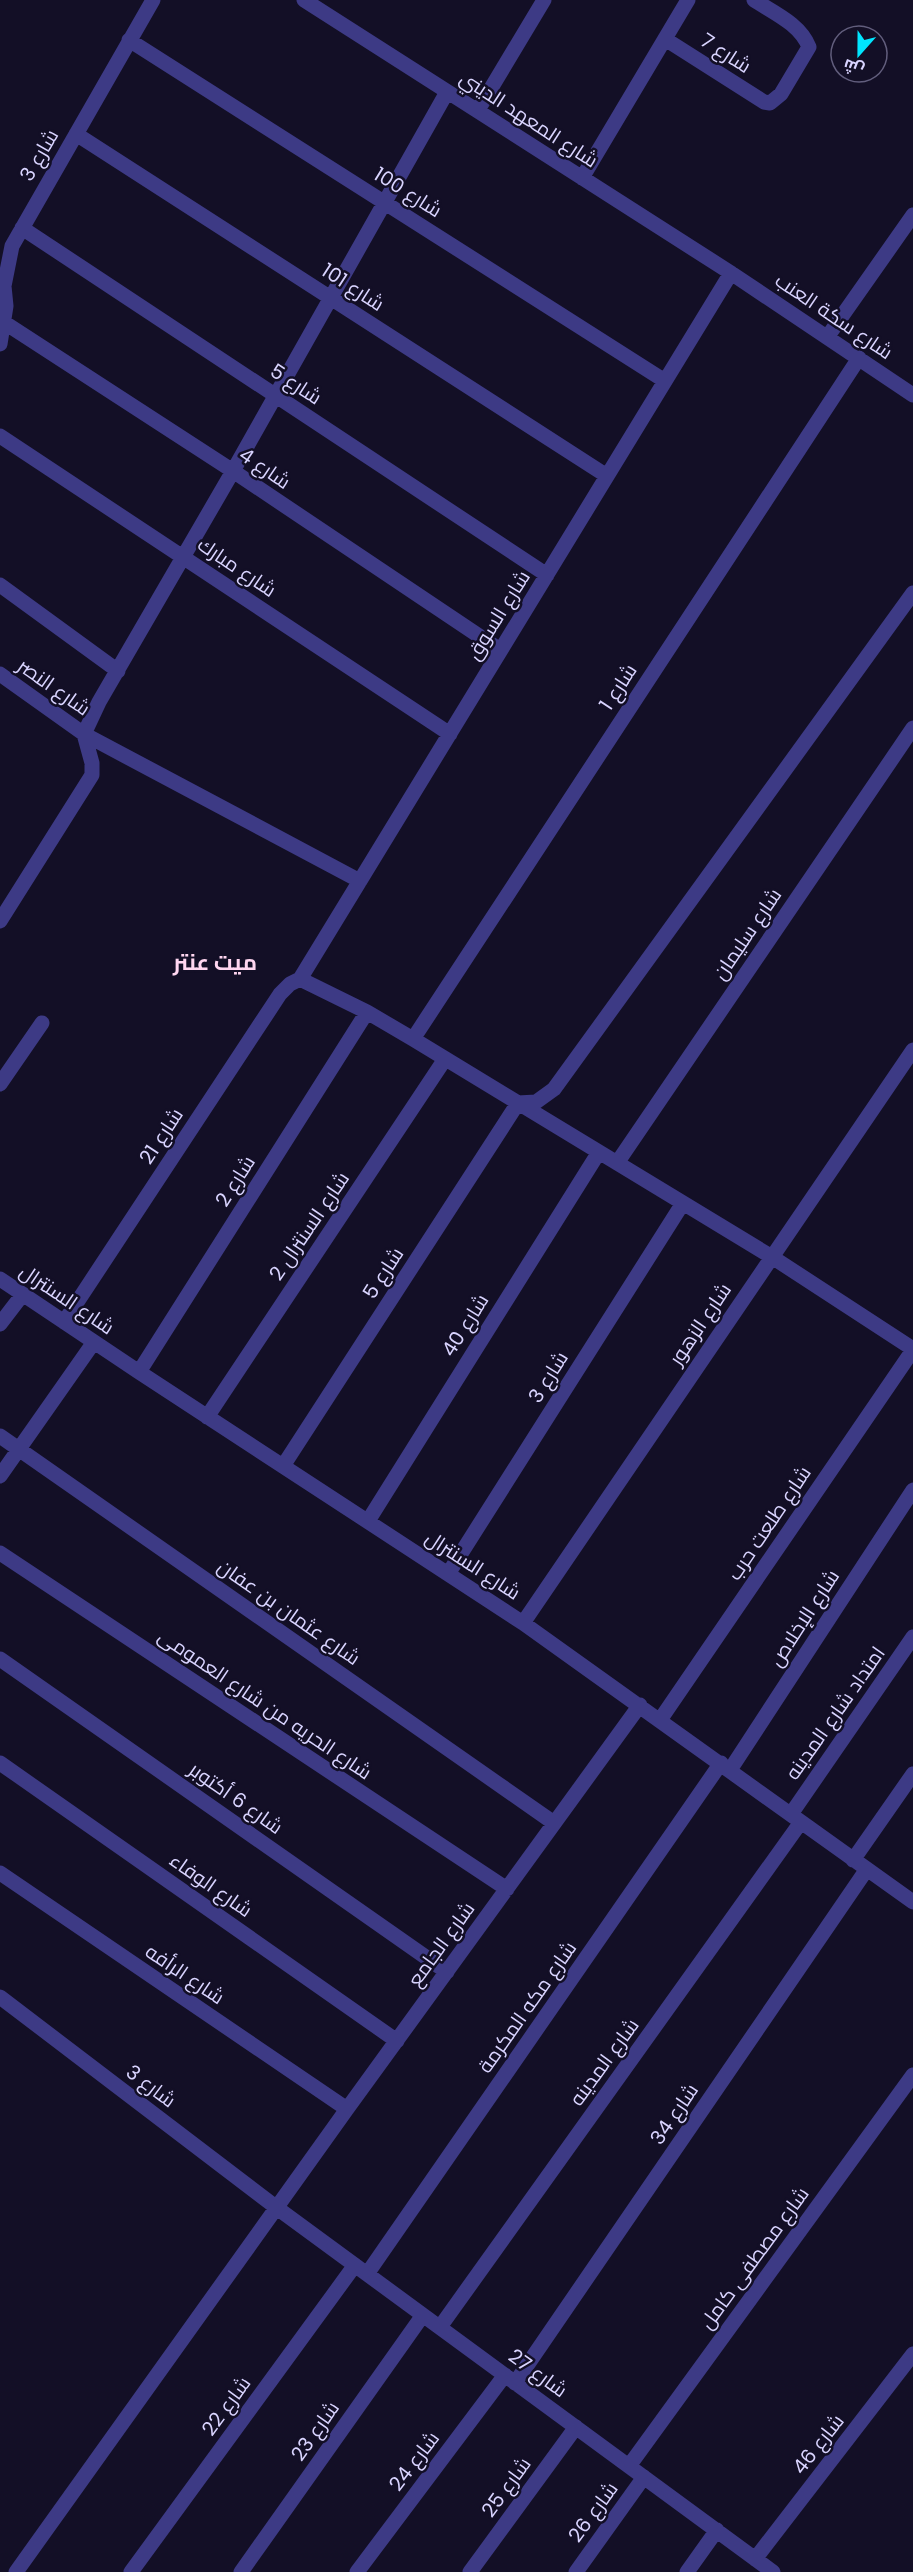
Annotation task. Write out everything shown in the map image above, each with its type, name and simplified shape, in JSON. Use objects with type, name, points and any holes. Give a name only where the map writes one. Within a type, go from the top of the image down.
[{"type":"street","name":"شارع 3","points":[[0,344],[5,323],[4,286],[12,246],[153,0]]},
{"type":"street","name":"شارع المعهد الديني","points":[[304,0],[731,273]]},
{"type":"street","points":[[478,110],[544,0]]},
{"type":"street","points":[[582,178],[688,0]]},
{"type":"street","name":"شارع 7","points":[[665,39],[764,102],[770,103],[781,94],[809,47],[805,36],[794,25],[754,0]]},
{"type":"street","name":"شارع 100","points":[[129,40],[665,381]]},
{"type":"street","points":[[0,921],[92,775],[92,763],[84,734],[447,92]]},
{"type":"street","name":"شارع 101","points":[[76,134],[607,476]]},
{"type":"street","points":[[828,336],[913,215]]},
{"type":"street","name":"شارع 5","points":[[22,228],[547,575]]},
{"type":"street","name":"شارع سكة العنب","points":[[731,273],[913,395]]},
{"type":"street","name":"شارع السوق","points":[[300,979],[731,273]]},
{"type":"street","name":"شارع 4","points":[[5,323],[233,471],[500,650]]},
{"type":"street","name":"شارع 1","points":[[413,1039],[859,358]]},
{"type":"street","name":"شارع مبارك","points":[[0,436],[450,734]]},
{"type":"street","points":[[0,585],[118,671]]},
{"type":"street","points":[[518,1103],[536,1102],[554,1089],[913,593]]},
{"type":"street","name":"شارع النصر","points":[[0,674],[84,734],[360,881]]},
{"type":"street","name":"شارع سليمان","points":[[617,1163],[913,728]]},
{"type":"street","points":[[300,979],[367,1011],[772,1257],[913,1349]]},
{"type":"street","name":"شارع 21","points":[[64,1322],[280,994],[290,984],[300,979]]},
{"type":"street","name":"شارع 2","points":[[139,1372],[367,1011]]},
{"type":"street","points":[[0,1084],[42,1023]]},
{"type":"street","name":"شارع الزهور","points":[[523,1623],[913,1050]]},
{"type":"street","name":"شارع السنترال 2","points":[[207,1417],[445,1059]]},
{"type":"street","name":"شارع 5","points":[[283,1466],[518,1103]]},
{"type":"street","name":"شارع 40","points":[[368,1521],[599,1152]]},
{"type":"street","name":"شارع 3","points":[[448,1574],[683,1203]]},
{"type":"street","name":"شارع السنترال","points":[[0,1279],[523,1623],[913,1902]]},
{"type":"street","points":[[0,1324],[23,1294]]},
{"type":"street","points":[[0,1476],[94,1342]]},
{"type":"street","name":"شارع طلعت حرب","points":[[660,1720],[913,1349]]},
{"type":"street","name":"شارع عثمان بن عفان","points":[[0,1436],[554,1823]]},
{"type":"street","name":"شارع الإخلاص","points":[[725,1767],[913,1490]]},
{"type":"street","name":"شارع الحريه من شارع العمومى","points":[[0,1553],[507,1889]]},
{"type":"street","name":"امتداد شارع المدينه","points":[[796,1818],[913,1637]]},
{"type":"street","name":"شارع 6 أكتوبر","points":[[0,1659],[447,1972]]},
{"type":"street","name":"شارع الجامع","points":[[16,2572],[347,2109],[640,1705]]},
{"type":"street","name":"شارع الوفاء","points":[[0,1764],[397,2041]]},
{"type":"street","name":"شارع مكه المكرمة","points":[[361,2270],[725,1767]]},
{"type":"street","points":[[853,1860],[913,1774]]},
{"type":"street","name":"شارع المدينه","points":[[440,2327],[796,1818]]},
{"type":"street","name":"شارع 34","points":[[510,2379],[867,1869]]},
{"type":"street","name":"شارع الرأفه","points":[[0,1873],[347,2109]]},
{"type":"street","name":"شارع 3","points":[[0,1997],[277,2208]]},
{"type":"street","name":"شارع مصطفى كامل","points":[[629,2466],[913,2075]]},
{"type":"street","name":"شارع 27","points":[[277,2208],[773,2572]]},
{"type":"street","name":"شارع 22","points":[[131,2572],[361,2270]]},
{"type":"street","name":"شارع 23","points":[[241,2572],[423,2315]]},
{"type":"street","name":"شارع 46","points":[[755,2559],[913,2354]]},
{"type":"street","name":"شارع 24","points":[[357,2572],[510,2379]]},
{"type":"street","name":"شارع 25","points":[[470,2572],[576,2427]]},
{"type":"street","name":"شارع 26","points":[[576,2572],[644,2477]]},
{"type":"street","points":[[687,2572],[717,2530]]},
{"type":"district","name":"ميت عنتر","points":[[215,962]]}]
